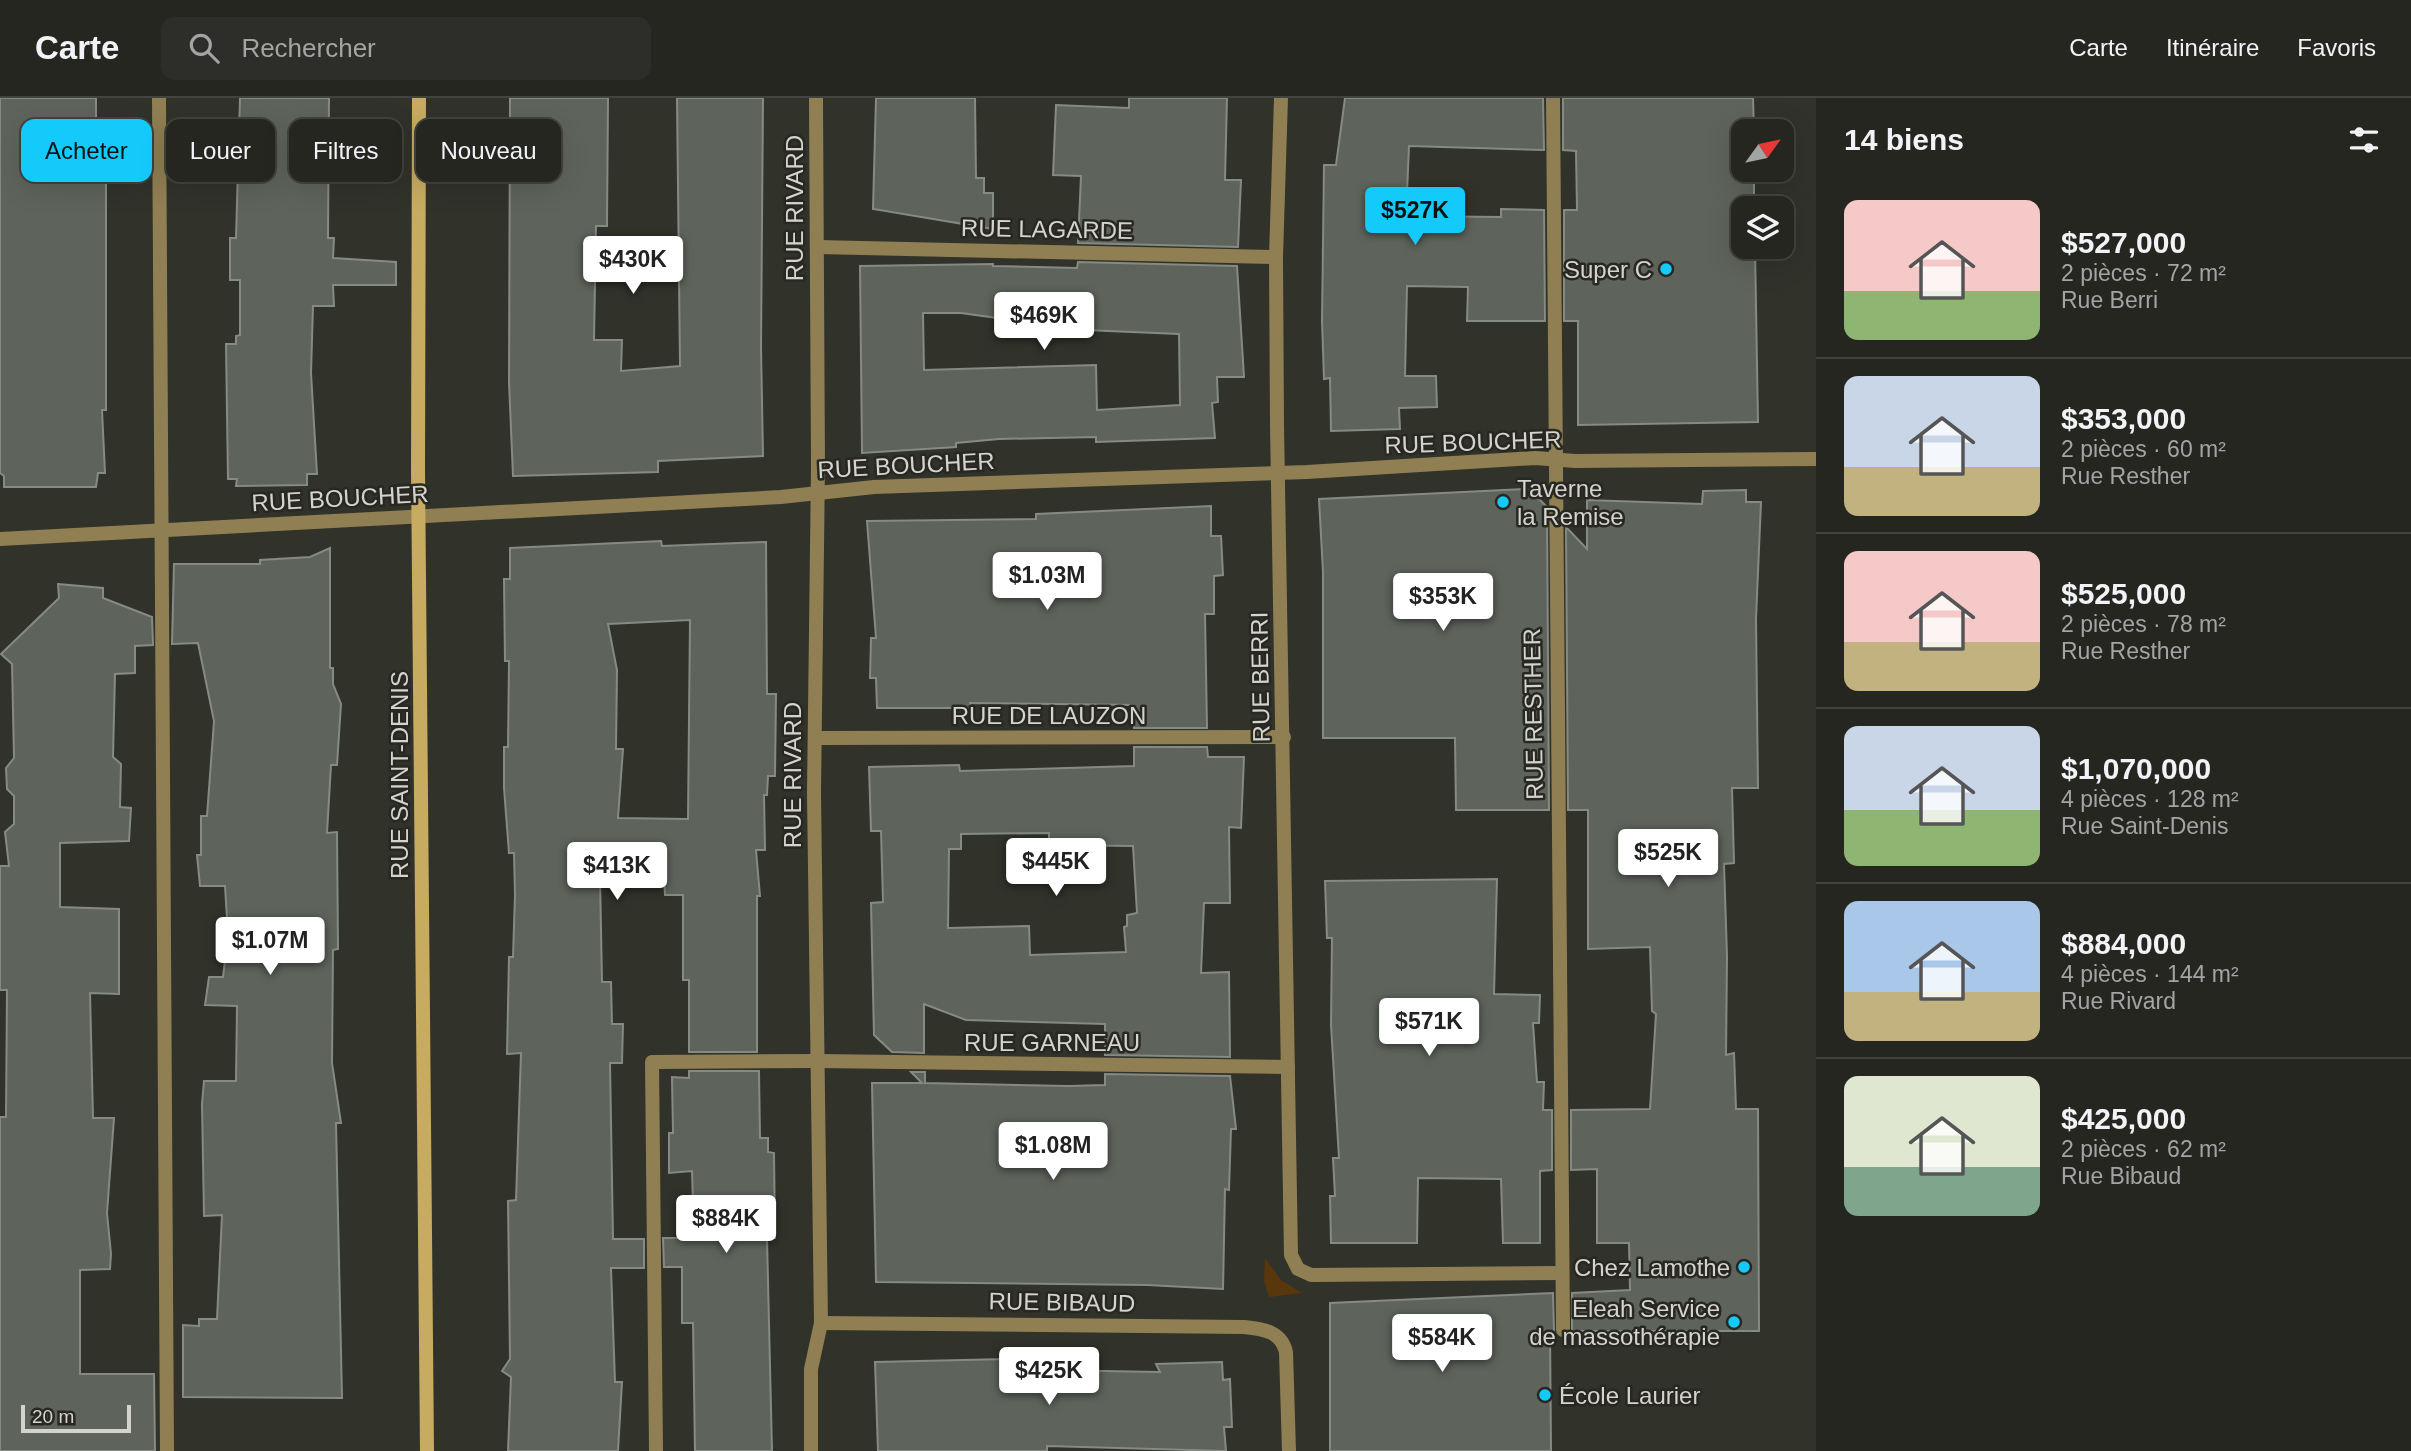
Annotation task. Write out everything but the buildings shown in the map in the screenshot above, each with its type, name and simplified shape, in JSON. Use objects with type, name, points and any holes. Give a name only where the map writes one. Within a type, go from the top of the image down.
[{"type":"main road","name":"RUE SAINT-DENIS","points":[[419,98],[419,516],[427,1451]]},
{"type":"street","points":[[159,98],[167,1451]]},
{"type":"street","name":"RUE RIVARD","points":[[811,1451],[811,1369],[821,1323],[816,1061],[816,98]]},
{"type":"street","name":"RUE BERRI","points":[[1281,98],[1276,257],[1291,1255],[1298,1269],[1311,1275],[1562,1273]]},
{"type":"street","name":"RUE RESTHER","points":[[1553,98],[1563,1330]]},
{"type":"street","name":"RUE LAGARDE","points":[[817,247],[1276,257]]},
{"type":"street","name":"RUE BOUCHER","points":[[0,539],[817,493],[874,487],[1278,473],[1555,459],[1816,459]]},
{"type":"street","name":"RUE DE LAUZON","points":[[815,738],[1284,737]]},
{"type":"street","name":"RUE GARNEAU","points":[[656,1451],[652,1062],[816,1061],[1288,1067]]},
{"type":"street","name":"RUE BIBAUD","points":[[821,1323],[1244,1327],[1277,1335],[1284,1345],[1286,1356],[1289,1451]]},
{"type":"shaded area","points":[[1265,1258],[1281,1280],[1302,1293],[1269,1297],[1264,1281]]},
{"type":"place","name":"Super C","points":[[1666,269]]},
{"type":"place","name":"Taverne la Remise","points":[[1503,502]]},
{"type":"place","name":"Chez Lamothe","points":[[1744,1267]]},
{"type":"place","name":"Eleah Service de massothérapie","points":[[1734,1322]]},
{"type":"place","name":"École Laurier","points":[[1545,1395]]}]
